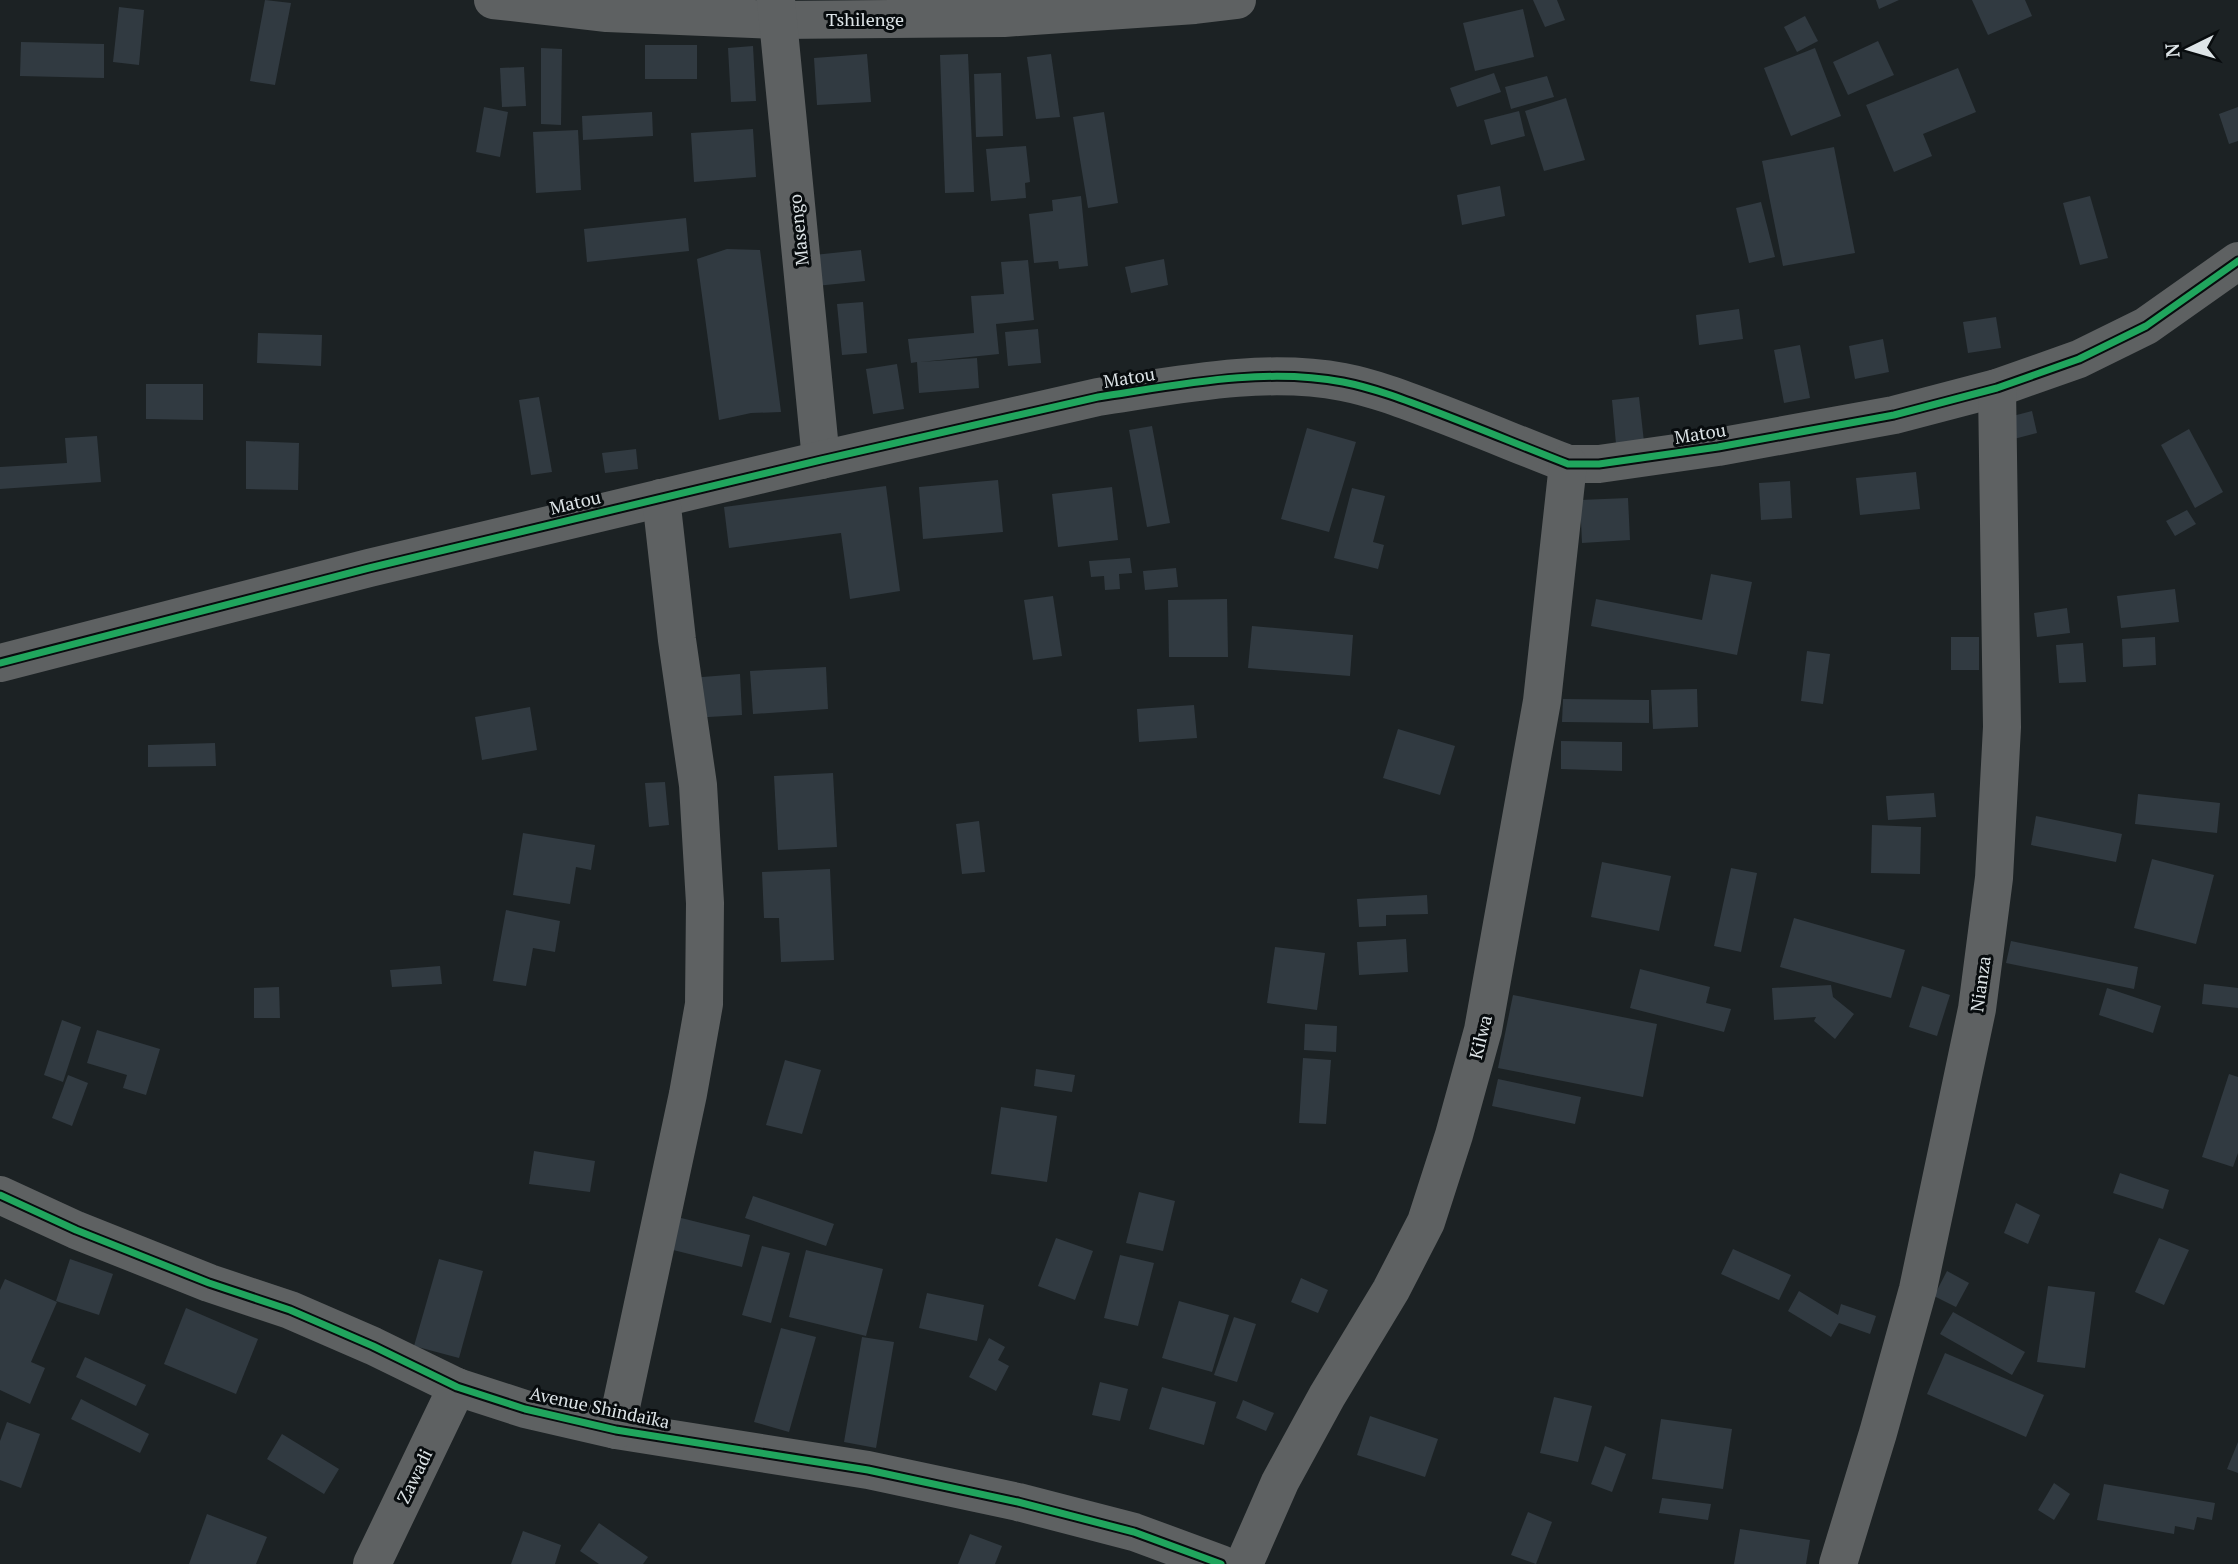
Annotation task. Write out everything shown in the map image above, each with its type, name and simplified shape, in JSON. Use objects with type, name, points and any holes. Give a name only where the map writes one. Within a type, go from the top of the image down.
[{"type":"street","name":"Tshilenge","points":[[493,0],[607,13],[777,10],[1004,18],[1237,0]]},
{"type":"street","name":"Masengo","points":[[777,10],[821,460]]},
{"type":"street","name":"Matou","points":[[0,663],[369,568],[821,460],[1098,397],[1228,379],[1291,377],[1342,382],[1392,395],[1569,464],[1599,464],[1718,447],[1895,415],[1997,388],[2079,359],[2146,326],[2238,261]]},
{"type":"street","name":"Nianza","points":[[1838,1564],[1918,1289],[1977,1009],[1993,891],[2001,727],[1997,388]]},
{"type":"street","name":"Kilwa","points":[[1244,1564],[1280,1482],[1327,1396],[1391,1290],[1426,1222],[1454,1135],[1483,1030],[1542,701],[1569,464]]},
{"type":"street","points":[[616,1430],[704,1004],[705,903],[698,785],[677,640],[661,498]]},
{"type":"street","name":"Avenue Shindaïka","points":[[0,1195],[76,1230],[197,1278],[290,1310],[457,1387],[526,1409],[616,1430],[868,1470],[1018,1502],[1134,1532],[1221,1564]]},
{"type":"street","name":"Zawadi","points":[[372,1564],[457,1387]]},
{"type":"building","points":[[265,0],[291,3],[275,85],[250,81]]},
{"type":"building","points":[[1533,0],[1557,0],[1565,20],[1545,27]]},
{"type":"building","points":[[1876,0],[1899,0],[1879,9]]},
{"type":"building","points":[[1972,0],[2025,0],[2032,16],[1988,35]]},
{"type":"building","points":[[119,7],[144,10],[139,65],[113,62]]},
{"type":"building","points":[[1523,9],[1534,57],[1475,71],[1463,23]]},
{"type":"building","points":[[1805,16],[1818,41],[1797,52],[1784,27]]},
{"type":"building","points":[[1878,41],[1894,75],[1848,95],[1833,62]]},
{"type":"building","points":[[21,42],[104,44],[104,78],[20,76]]},
{"type":"building","points":[[645,45],[697,45],[697,79],[645,79]]},
{"type":"building","points":[[753,46],[756,101],[731,102],[728,48]]},
{"type":"building","points":[[541,48],[562,49],[561,125],[541,124]]},
{"type":"building","points":[[1815,48],[1841,116],[1791,136],[1764,68]]},
{"type":"building","points":[[867,54],[871,102],[817,105],[814,58]]},
{"type":"building","points":[[968,54],[974,192],[945,193],[940,55]]},
{"type":"building","points":[[1051,54],[1060,117],[1036,119],[1027,57]]},
{"type":"building","points":[[524,67],[526,106],[502,107],[500,68]]},
{"type":"building","points":[[1958,68],[1976,112],[1923,134],[1932,156],[1894,172],[1866,105]]},
{"type":"building","points":[[1001,73],[1003,136],[976,137],[974,74]]},
{"type":"building","points":[[1494,73],[1501,92],[1457,107],[1450,88]]},
{"type":"building","points":[[1547,76],[1554,97],[1511,109],[1505,87]]},
{"type":"building","points":[[1566,98],[1585,160],[1544,171],[1525,111]]},
{"type":"building","points":[[484,107],[508,112],[500,157],[476,152]]},
{"type":"building","points":[[2238,107],[2238,141],[2229,144],[2219,114]]},
{"type":"building","points":[[1519,111],[1525,136],[1491,145],[1484,120]]},
{"type":"building","points":[[652,112],[653,136],[583,140],[582,116]]},
{"type":"building","points":[[1104,112],[1118,203],[1088,208],[1073,117]]},
{"type":"building","points":[[753,129],[756,177],[694,182],[691,133]]},
{"type":"building","points":[[578,130],[581,190],[536,193],[533,132]]},
{"type":"building","points":[[1026,146],[1030,182],[1025,183],[1026,198],[991,201],[986,149]]},
{"type":"building","points":[[1834,147],[1855,253],[1783,266],[1762,161]]},
{"type":"building","points":[[1500,186],[1505,216],[1462,225],[1457,195]]},
{"type":"building","points":[[1081,196],[1088,266],[1059,269],[1058,261],[1034,263],[1029,214],[1053,211],[1052,200]]},
{"type":"building","points":[[2090,196],[2108,258],[2080,265],[2063,203]]},
{"type":"building","points":[[1761,202],[1775,257],[1749,263],[1736,208]]},
{"type":"building","points":[[686,218],[689,251],[587,262],[584,229]]},
{"type":"building","points":[[727,249],[760,250],[781,412],[751,413],[719,420],[697,259]]},
{"type":"building","points":[[861,250],[865,281],[816,286],[814,255]]},
{"type":"building","points":[[1164,259],[1168,285],[1131,293],[1125,267]]},
{"type":"building","points":[[1028,260],[1034,320],[996,324],[999,354],[920,362],[977,358],[979,388],[919,393],[917,362],[911,363],[908,339],[974,333],[971,296],[1004,294],[1001,262]]},
{"type":"building","points":[[863,302],[867,353],[842,355],[837,304]]},
{"type":"building","points":[[1739,309],[1743,339],[1699,345],[1696,315]]},
{"type":"building","points":[[1996,317],[2001,348],[1968,353],[1963,322]]},
{"type":"building","points":[[1038,329],[1041,363],[1008,366],[1005,332]]},
{"type":"building","points":[[258,333],[322,335],[321,366],[257,363]]},
{"type":"building","points":[[1883,339],[1889,372],[1855,379],[1849,346]]},
{"type":"building","points":[[1800,345],[1810,398],[1784,403],[1774,350]]},
{"type":"building","points":[[897,364],[904,409],[873,414],[866,369]]},
{"type":"building","points":[[146,384],[203,384],[203,420],[146,419]]},
{"type":"building","points":[[539,397],[552,472],[531,475],[519,400]]},
{"type":"building","points":[[1639,397],[1644,442],[1616,444],[1612,400]]},
{"type":"building","points":[[2032,411],[2037,433],[2010,440],[2005,418]]},
{"type":"building","points":[[1152,426],[1170,523],[1147,527],[1129,430]]},
{"type":"building","points":[[1307,428],[1356,442],[1329,532],[1281,519]]},
{"type":"building","points":[[2189,429],[2223,492],[2195,508],[2161,445]]},
{"type":"building","points":[[97,436],[101,482],[0,489],[0,467],[67,463],[65,438]]},
{"type":"building","points":[[246,441],[299,443],[298,490],[246,489]]},
{"type":"building","points":[[636,449],[638,469],[605,473],[602,453]]},
{"type":"building","points":[[1916,472],[1920,509],[1860,515],[1856,478]]},
{"type":"building","points":[[998,480],[1003,532],[923,539],[919,487]]},
{"type":"building","points":[[1790,481],[1792,518],[1761,520],[1759,483]]},
{"type":"building","points":[[886,486],[900,591],[850,599],[841,533],[729,548],[724,507]]},
{"type":"building","points":[[1112,487],[1118,540],[1058,547],[1052,494]]},
{"type":"building","points":[[1352,488],[1385,496],[1373,542],[1384,545],[1378,569],[1334,558]]},
{"type":"building","points":[[1628,498],[1630,540],[1582,543],[1580,500]]},
{"type":"building","points":[[2187,510],[2196,524],[2175,536],[2166,521]]},
{"type":"building","points":[[1130,558],[1132,573],[1119,574],[1120,589],[1105,590],[1104,576],[1091,577],[1089,561]]},
{"type":"building","points":[[1176,568],[1178,587],[1145,590],[1143,571]]},
{"type":"building","points":[[1711,574],[1752,582],[1737,655],[1591,626],[1596,599],[1702,620]]},
{"type":"building","points":[[2175,589],[2179,622],[2121,628],[2117,596]]},
{"type":"building","points":[[1053,596],[1062,656],[1033,660],[1024,600]]},
{"type":"building","points":[[1227,599],[1228,657],[1169,657],[1168,600]]},
{"type":"building","points":[[2067,608],[2070,633],[2037,637],[2034,613]]},
{"type":"building","points":[[1252,626],[1353,635],[1350,676],[1248,668]]},
{"type":"building","points":[[1951,637],[1979,637],[1979,670],[1951,670]]},
{"type":"building","points":[[2155,637],[2156,665],[2123,667],[2122,639]]},
{"type":"building","points":[[2083,643],[2086,682],[2059,683],[2056,645]]},
{"type":"building","points":[[1807,651],[1830,654],[1823,704],[1801,701]]},
{"type":"building","points":[[826,667],[828,709],[753,714],[750,671]]},
{"type":"building","points":[[740,674],[742,715],[692,718],[690,678]]},
{"type":"building","points":[[1697,689],[1698,727],[1653,729],[1651,690]]},
{"type":"building","points":[[1563,699],[1649,700],[1649,723],[1562,722]]},
{"type":"building","points":[[1194,705],[1197,738],[1139,742],[1137,709]]},
{"type":"building","points":[[530,707],[537,750],[482,760],[475,717]]},
{"type":"building","points":[[1398,729],[1455,746],[1440,795],[1383,778]]},
{"type":"building","points":[[1561,741],[1622,742],[1622,771],[1561,769]]},
{"type":"building","points":[[215,743],[216,766],[148,767],[148,745]]},
{"type":"building","points":[[833,773],[837,847],[778,850],[774,776]]},
{"type":"building","points":[[665,782],[669,825],[649,827],[645,783]]},
{"type":"building","points":[[1934,793],[1936,817],[1888,820],[1886,796]]},
{"type":"building","points":[[2138,794],[2220,803],[2217,833],[2135,824]]},
{"type":"building","points":[[2036,816],[2122,834],[2116,862],[2031,845]]},
{"type":"building","points":[[979,821],[985,872],[962,874],[956,824]]},
{"type":"building","points":[[1872,825],[1921,827],[1920,874],[1871,873]]},
{"type":"building","points":[[523,833],[595,845],[591,870],[576,867],[570,904],[513,895]]},
{"type":"building","points":[[2152,859],[2214,875],[2196,944],[2134,928]]},
{"type":"building","points":[[1602,862],[1671,876],[1659,931],[1591,917]]},
{"type":"building","points":[[1731,868],[1757,873],[1741,952],[1714,946]]},
{"type":"building","points":[[830,869],[834,960],[781,962],[779,918],[764,918],[762,872]]},
{"type":"building","points":[[1427,895],[1428,914],[1386,915],[1386,926],[1359,927],[1357,899]]},
{"type":"building","points":[[506,910],[560,921],[555,952],[533,948],[526,986],[493,981]]},
{"type":"building","points":[[1794,918],[1905,950],[1891,998],[1780,967]]},
{"type":"building","points":[[1406,939],[1408,972],[1359,975],[1357,942]]},
{"type":"building","points":[[2011,941],[2138,967],[2134,989],[2006,963]]},
{"type":"building","points":[[1275,947],[1325,953],[1317,1010],[1267,1003]]},
{"type":"building","points":[[440,966],[442,984],[392,987],[390,970]]},
{"type":"building","points":[[1640,969],[1710,987],[1706,1003],[1731,1009],[1724,1032],[1630,1008]]},
{"type":"building","points":[[2204,984],[2238,988],[2238,1008],[2202,1004]]},
{"type":"building","points":[[1831,985],[1833,997],[1854,1014],[1835,1039],[1814,1021],[1816,1017],[1774,1020],[1772,988]]},
{"type":"building","points":[[1922,986],[1950,995],[1937,1036],[1909,1027]]},
{"type":"building","points":[[279,987],[280,1018],[254,1018],[254,988]]},
{"type":"building","points":[[2107,988],[2161,1006],[2153,1033],[2099,1015]]},
{"type":"building","points":[[1513,995],[1657,1024],[1643,1097],[1498,1068]]},
{"type":"building","points":[[62,1020],[81,1027],[63,1082],[44,1075]]},
{"type":"building","points":[[1305,1024],[1337,1026],[1336,1052],[1304,1050]]},
{"type":"building","points":[[97,1030],[160,1049],[146,1095],[123,1088],[127,1075],[87,1063]]},
{"type":"building","points":[[1303,1058],[1331,1060],[1326,1124],[1299,1123]]},
{"type":"building","points":[[785,1060],[821,1070],[802,1134],[766,1125]]},
{"type":"building","points":[[1036,1069],[1075,1075],[1072,1092],[1034,1086]]},
{"type":"building","points":[[2229,1074],[2238,1077],[2238,1153],[2233,1167],[2202,1157]]},
{"type":"building","points":[[68,1075],[88,1083],[72,1126],[52,1118]]},
{"type":"building","points":[[1498,1079],[1581,1097],[1575,1124],[1492,1106]]},
{"type":"building","points":[[1001,1107],[1057,1116],[1047,1182],[991,1174]]},
{"type":"building","points":[[534,1151],[595,1161],[590,1192],[529,1184]]},
{"type":"building","points":[[2120,1173],[2169,1190],[2163,1209],[2113,1193]]},
{"type":"building","points":[[1139,1192],[1175,1201],[1163,1251],[1126,1243]]},
{"type":"building","points":[[753,1196],[834,1224],[826,1246],[745,1218]]},
{"type":"building","points":[[2016,1203],[2040,1215],[2028,1244],[2004,1233]]},
{"type":"building","points":[[677,1217],[750,1235],[742,1267],[669,1249]]},
{"type":"building","points":[[1056,1238],[1093,1251],[1075,1300],[1038,1286]]},
{"type":"building","points":[[2159,1238],[2189,1250],[2164,1305],[2135,1292]]},
{"type":"building","points":[[762,1246],[790,1253],[771,1323],[742,1315]]},
{"type":"building","points":[[1733,1249],[1791,1275],[1779,1300],[1721,1274]]},
{"type":"building","points":[[806,1250],[883,1269],[866,1336],[789,1317]]},
{"type":"building","points":[[1120,1255],[1154,1263],[1138,1326],[1104,1318]]},
{"type":"building","points":[[70,1259],[113,1274],[99,1315],[56,1301]]},
{"type":"building","points":[[439,1259],[483,1271],[459,1358],[414,1346]]},
{"type":"building","points":[[1947,1271],[1969,1283],[1956,1307],[1934,1296]]},
{"type":"building","points":[[1301,1278],[1328,1290],[1318,1313],[1291,1302]]},
{"type":"building","points":[[5,1279],[57,1302],[31,1362],[45,1368],[30,1404],[0,1390],[0,1290]]},
{"type":"building","points":[[2048,1286],[2095,1292],[2085,1368],[2037,1362]]},
{"type":"building","points":[[1799,1291],[1838,1315],[1841,1304],[1876,1316],[1870,1334],[1839,1323],[1831,1337],[1788,1311]]},
{"type":"building","points":[[927,1293],[984,1305],[977,1341],[919,1328]]},
{"type":"building","points":[[1179,1301],[1229,1315],[1212,1372],[1162,1358]]},
{"type":"building","points":[[186,1308],[258,1339],[236,1394],[164,1364]]},
{"type":"building","points":[[1953,1312],[2025,1352],[2012,1375],[1940,1334]]},
{"type":"building","points":[[1234,1317],[1256,1324],[1237,1382],[1214,1375]]},
{"type":"building","points":[[781,1328],[816,1337],[789,1432],[754,1422]]},
{"type":"building","points":[[862,1337],[894,1342],[876,1448],[844,1442]]},
{"type":"building","points":[[989,1338],[1005,1347],[998,1360],[1009,1366],[996,1391],[969,1377]]},
{"type":"building","points":[[1945,1353],[2044,1395],[2026,1437],[1927,1394]]},
{"type":"building","points":[[85,1357],[146,1385],[136,1406],[76,1377]]},
{"type":"building","points":[[1100,1382],[1128,1389],[1120,1421],[1092,1415]]},
{"type":"building","points":[[1162,1387],[1216,1402],[1204,1445],[1149,1429]]},
{"type":"building","points":[[1554,1397],[1592,1406],[1578,1462],[1540,1453]]},
{"type":"building","points":[[81,1399],[149,1434],[140,1453],[71,1419]]},
{"type":"building","points":[[1243,1400],[1274,1413],[1266,1431],[1236,1418]]},
{"type":"building","points":[[1370,1416],[1438,1439],[1425,1477],[1357,1455]]},
{"type":"building","points":[[1661,1419],[1732,1429],[1723,1489],[1652,1479]]},
{"type":"building","points":[[7,1422],[40,1434],[21,1488],[0,1480],[0,1441]]},
{"type":"building","points":[[282,1434],[339,1469],[324,1494],[267,1459]]},
{"type":"building","points":[[2238,1442],[2238,1473],[2227,1469]]},
{"type":"building","points":[[1605,1446],[1626,1454],[1612,1492],[1591,1484]]},
{"type":"building","points":[[2054,1483],[2070,1494],[2054,1520],[2038,1510]]},
{"type":"building","points":[[2104,1484],[2215,1503],[2212,1520],[2197,1517],[2194,1530],[2175,1526],[2174,1534],[2097,1520]]},
{"type":"building","points":[[1662,1498],[1711,1504],[1708,1520],[1659,1513]]},
{"type":"building","points":[[1528,1512],[1552,1522],[1536,1564],[1511,1555]]},
{"type":"building","points":[[207,1514],[267,1537],[256,1564],[189,1564]]},
{"type":"building","points":[[599,1523],[648,1557],[643,1564],[599,1564],[580,1551]]},
{"type":"building","points":[[1740,1529],[1810,1540],[1806,1564],[1734,1564]]},
{"type":"building","points":[[523,1531],[561,1545],[555,1564],[511,1564]]},
{"type":"building","points":[[970,1534],[1002,1546],[995,1564],[958,1564]]},
{"type":"cycle path","points":[[0,663],[369,568],[821,460],[1098,397],[1220,379],[1282,376],[1343,382],[1412,403],[1568,464],[1599,464],[1718,447],[1894,415],[1997,388],[2079,359],[2146,326],[2238,261]]},
{"type":"cycle path","points":[[0,1195],[76,1230],[209,1283],[290,1310],[457,1387],[525,1409],[616,1430],[868,1470],[1018,1502],[1134,1532],[1221,1564]]}]
